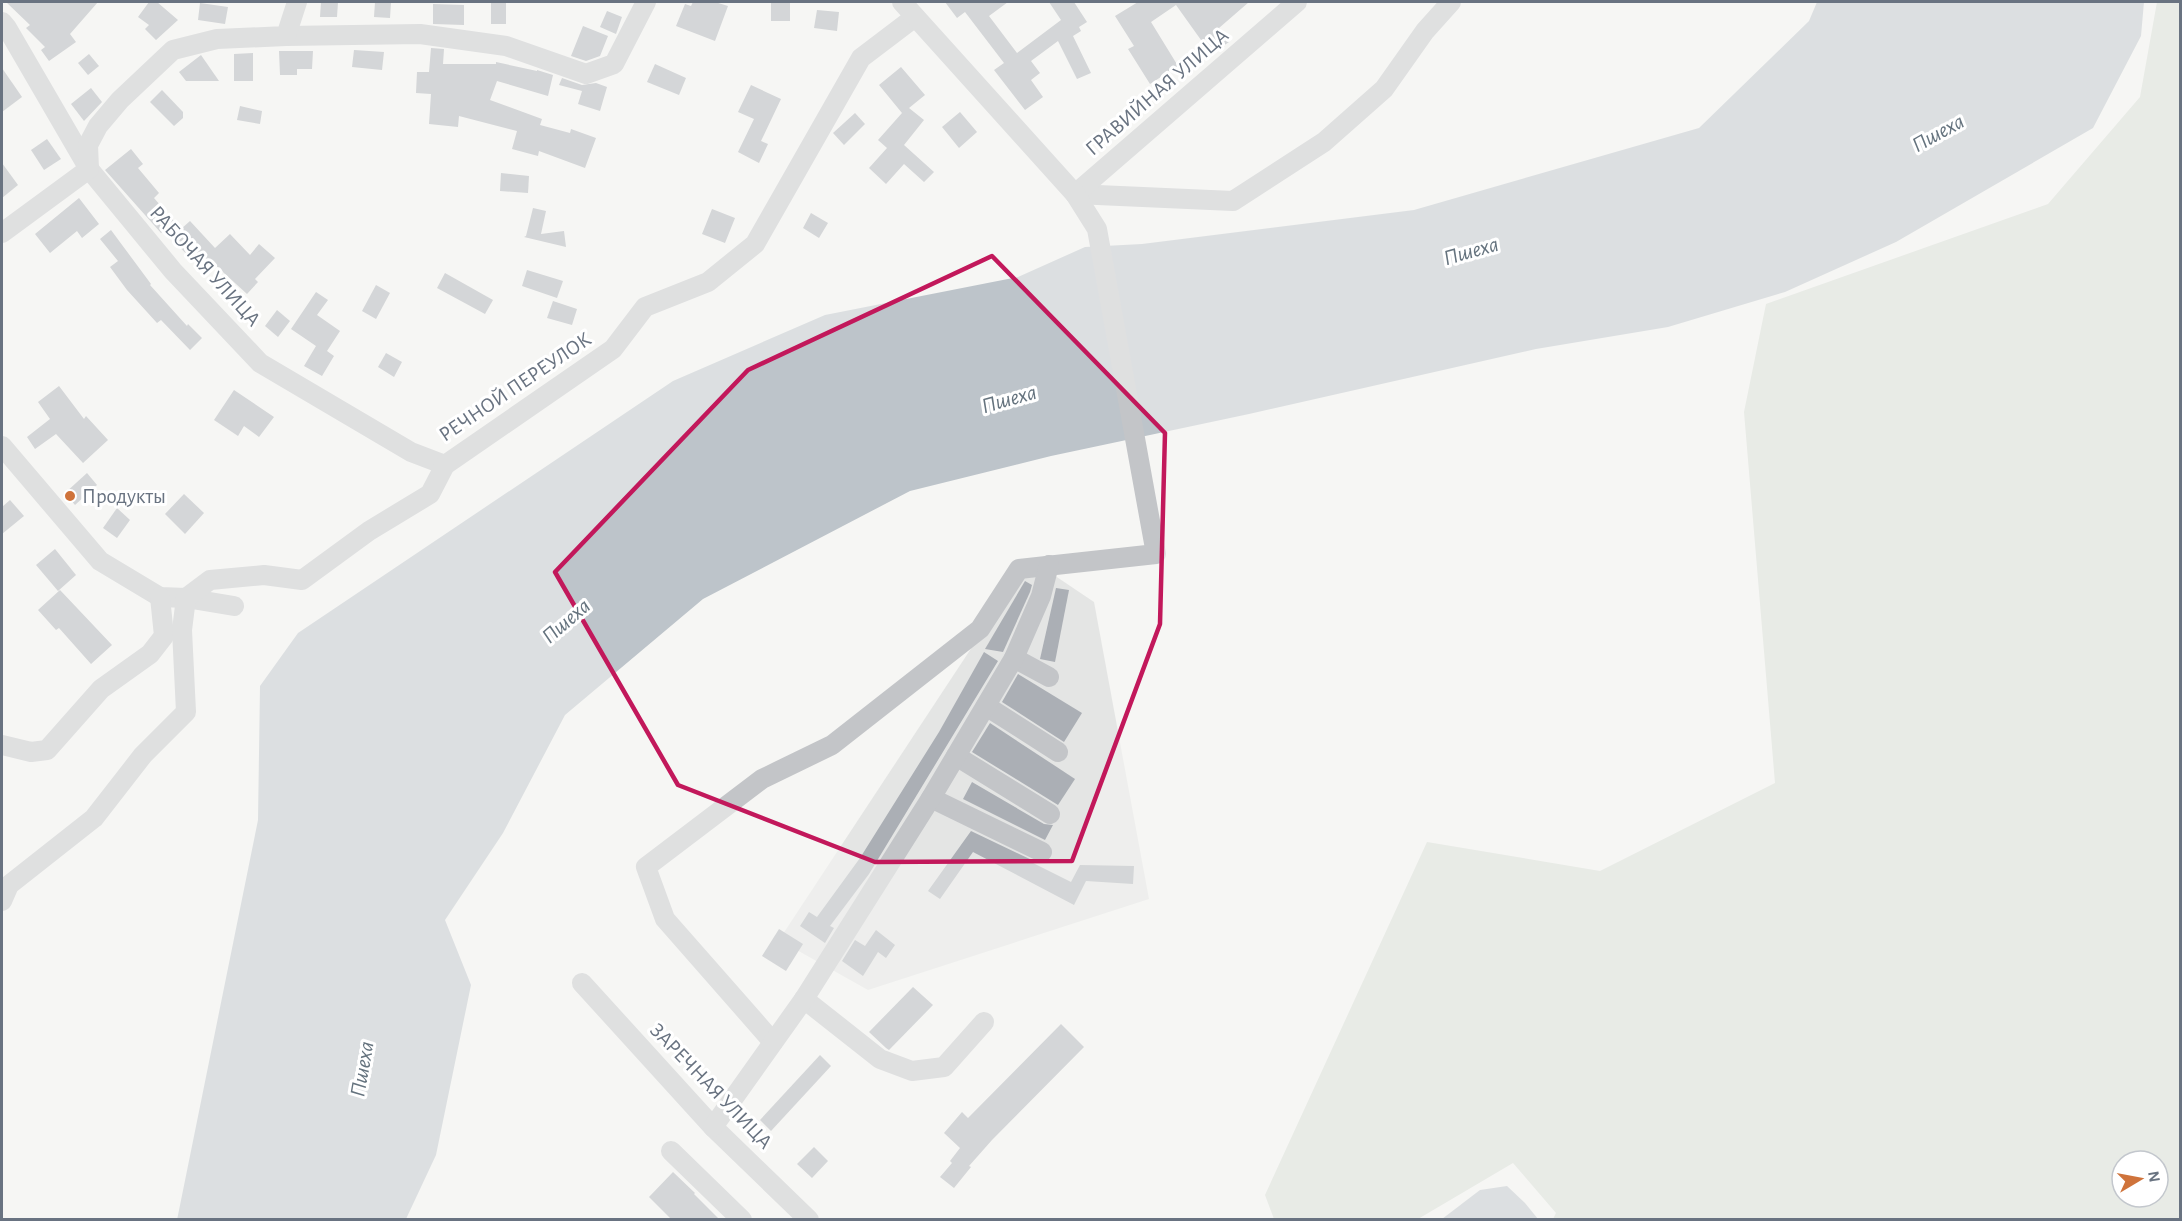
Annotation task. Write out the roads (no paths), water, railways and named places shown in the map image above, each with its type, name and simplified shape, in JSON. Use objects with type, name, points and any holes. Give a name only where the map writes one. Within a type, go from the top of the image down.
[{"type":"street","points":[[286,36],[297,2]]},
{"type":"street","points":[[2,233],[89,169],[88,145],[98,126],[120,100],[173,50],[218,39],[420,34],[506,46],[586,74],[614,64],[645,2]]},
{"type":"street","points":[[773,1042],[665,919],[646,867],[762,779],[832,745],[980,629],[1019,568],[1156,554],[1096,229],[1075,194],[902,2]]},
{"type":"street","name":"ГРАВИЙНАЯ УЛИЦА","points":[[1075,194],[1297,2]]},
{"type":"street","points":[[1075,194],[1233,201],[1324,142],[1384,89],[1425,31],[1451,2]]},
{"type":"street","name":"РЕЧНОЙ ПЕРЕУЛОК","points":[[445,465],[613,349],[645,307],[708,282],[755,244],[861,58],[915,17]]},
{"type":"street","name":"РАБОЧАЯ УЛИЦА","points":[[2,22],[89,169],[173,271],[260,363],[411,452],[445,465]]},
{"type":"street","points":[[2,446],[100,561],[160,597],[186,598],[234,606]]},
{"type":"street","points":[[2,901],[9,885],[94,818],[143,755],[186,712],[182,630],[186,598],[210,580],[264,575],[302,580],[369,531],[430,494],[445,465]]},
{"type":"street","points":[[713,1127],[804,999],[931,798],[1014,658],[1041,596],[1049,565]]},
{"type":"street","points":[[2,745],[30,752],[46,750],[101,689],[150,654],[164,636],[160,597]]},
{"type":"street","points":[[1014,658],[1049,677]]},
{"type":"street","points":[[986,706],[1058,752]]},
{"type":"street","points":[[956,756],[1050,813]]},
{"type":"street","points":[[931,798],[1042,852]]},
{"type":"street","name":"ЗАРЕЧНАЯ УЛИЦА","points":[[582,983],[713,1127],[809,1220]]},
{"type":"street","points":[[804,999],[880,1059],[912,1071],[944,1067],[984,1022]]},
{"type":"street","points":[[671,1151],[742,1220]]},
{"type":"water","name":"Пшеха","points":[[1817,2],[2144,2],[2141,36],[2093,128],[1896,242],[1785,292],[1668,327],[1536,349],[1051,456],[910,491],[703,599],[565,715],[503,833],[445,920],[471,985],[436,1155],[406,1219],[177,1220],[258,820],[260,686],[298,633],[673,381],[825,315],[1018,277],[1085,247],[1142,244],[1414,210],[1699,128],[1809,21]]},
{"type":"water","points":[[1507,1186],[1538,1219],[1442,1219],[1480,1190]]},
{"type":"place","name":"Продукты","points":[[70,496]]}]
